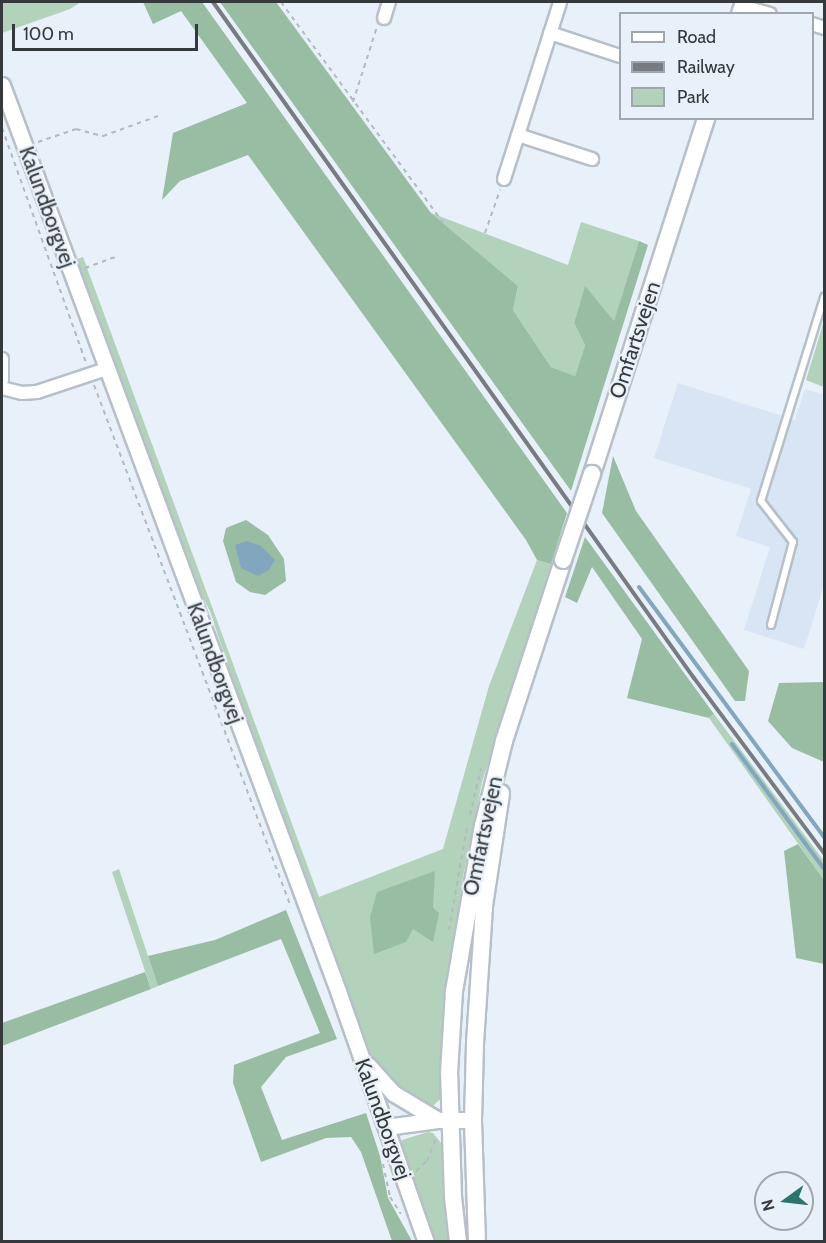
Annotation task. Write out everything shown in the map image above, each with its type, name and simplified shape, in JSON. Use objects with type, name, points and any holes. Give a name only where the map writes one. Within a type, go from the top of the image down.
[{"type":"main road","name":"Omfartsvejen","points":[[444,1120],[454,991],[483,826],[504,741],[705,120]]},
{"type":"main road","name":"Omfartsvejen","points":[[473,1120],[482,932],[498,808],[512,743],[563,560]]},
{"type":"main road","points":[[444,1120],[458,1242]]},
{"type":"main road","points":[[473,1120],[477,1242]]},
{"type":"street","points":[[384,18],[389,2]]},
{"type":"street","points":[[504,179],[560,2]]},
{"type":"street","points":[[742,7],[762,12]]},
{"type":"street","points":[[550,33],[619,55]]},
{"type":"street","name":"Kalundborgvej","points":[[2,85],[360,1053],[426,1242]]},
{"type":"street","points":[[518,135],[592,159]]},
{"type":"street","points":[[2,359],[2,380]]},
{"type":"street","points":[[2,388],[33,392],[106,369]]},
{"type":"street","points":[[360,1053],[393,1093],[414,1108],[444,1120]]},
{"type":"street","points":[[386,1127],[444,1120],[473,1120]]},
{"type":"lane","points":[[771,625],[793,542],[761,501],[825,297]]},
{"type":"path","points":[[281,2],[444,224]]},
{"type":"path","points":[[353,102],[378,25],[384,18]]},
{"type":"path","points":[[24,147],[76,129],[103,136],[158,116]]},
{"type":"path","points":[[2,128],[90,374],[295,917]]},
{"type":"path","points":[[485,233],[504,179]]},
{"type":"path","points":[[72,274],[118,255]]},
{"type":"path","points":[[382,1157],[390,1197],[405,1221]]},
{"type":"shaded area","points":[[678,383],[795,420],[805,389],[824,395],[824,585],[804,649],[744,630],[770,547],[736,536],[751,489],[654,458]]},
{"type":"green space","points":[[2,2],[81,2],[70,9],[2,33]]},
{"type":"green space","points":[[143,2],[202,2],[567,513],[551,564],[537,560],[526,540],[248,155],[180,181],[162,200],[173,133],[247,103],[181,11],[153,24]]},
{"type":"green space","points":[[220,2],[276,2],[431,213],[518,286],[513,310],[551,367],[575,376],[585,345],[574,323],[585,286],[614,321],[639,241],[648,245],[571,491]]},
{"type":"green space","points":[[431,213],[568,265],[581,222],[639,241],[614,322],[585,287],[574,323],[585,345],[575,376],[551,367],[513,310],[518,286]]},
{"type":"green space","points":[[83,257],[319,897],[443,849],[489,686],[537,560],[551,564],[482,782],[463,877],[448,976],[442,1097],[433,1106],[400,1093],[381,1073],[371,1056],[248,726],[210,611],[189,571],[74,260]]},
{"type":"green space","points":[[824,321],[824,387],[806,380]]},
{"type":"green space","points":[[613,456],[636,511],[749,671],[745,701],[735,701],[602,513]]},
{"type":"green space","points":[[246,520],[268,535],[284,559],[286,581],[265,595],[250,592],[236,582],[223,541],[226,528]]},
{"type":"green space","points":[[585,537],[714,714],[709,718],[627,698],[642,639],[592,567],[577,603],[565,597]]},
{"type":"green space","points":[[824,682],[824,762],[792,748],[768,721],[779,683]]},
{"type":"green space","points":[[714,714],[824,861],[824,880],[709,718]]},
{"type":"green space","points":[[798,844],[824,880],[824,964],[796,958],[784,851]]},
{"type":"green space","points":[[119,869],[158,986],[151,989],[112,872]]},
{"type":"green space","points":[[435,871],[433,908],[439,913],[433,942],[413,929],[406,942],[374,954],[370,917],[377,892]]},
{"type":"green space","points":[[286,910],[337,1039],[286,1057],[261,1087],[282,1140],[366,1113],[380,1156],[388,1198],[412,1241],[392,1241],[361,1152],[351,1137],[326,1138],[261,1162],[233,1083],[234,1065],[320,1033],[281,939],[158,986],[148,956],[215,940]]},
{"type":"green space","points":[[145,972],[151,989],[2,1046],[2,1023]]},
{"type":"green space","points":[[428,1132],[433,1133],[441,1143],[450,1241],[430,1241],[400,1154],[402,1140]]},
{"type":"water","points":[[247,541],[261,546],[275,560],[269,570],[258,576],[241,568],[235,545]]},
{"type":"waterway","points":[[639,587],[824,837]]},
{"type":"waterway","points":[[732,744],[824,869]]},
{"type":"railway","points":[[213,2],[694,678],[824,853]]}]
